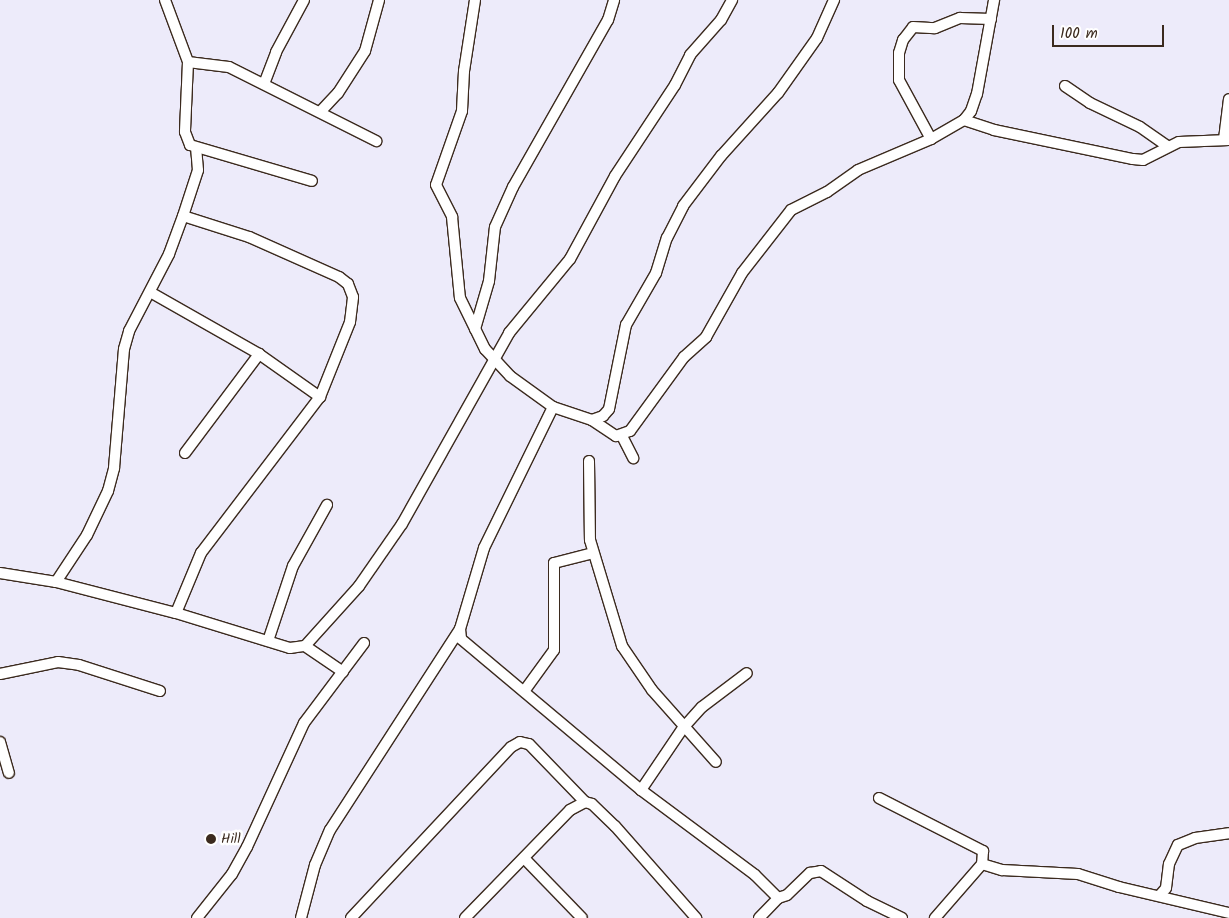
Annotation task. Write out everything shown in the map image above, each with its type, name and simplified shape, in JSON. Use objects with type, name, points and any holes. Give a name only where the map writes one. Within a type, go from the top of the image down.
[{"type":"street","points":[[165,0],[188,62],[185,132],[190,145],[312,181]]},
{"type":"street","points":[[264,84],[276,52],[304,0]]},
{"type":"street","points":[[321,111],[338,93],[365,52],[379,0]]},
{"type":"street","points":[[474,0],[464,71],[462,112],[436,185],[452,217],[460,298],[493,360],[529,392],[553,407],[592,420],[616,436],[622,436],[642,416],[684,357],[706,337],[742,273],[791,210],[827,192],[858,170],[931,139],[964,120],[971,112],[977,94],[994,0]]},
{"type":"street","points":[[475,329],[488,281],[495,227],[513,186],[608,20],[614,0]]},
{"type":"street","points":[[0,573],[56,582],[176,613],[290,648],[305,646],[358,586],[402,524],[509,334],[570,259],[615,176],[675,85],[690,55],[720,20],[732,0]]},
{"type":"street","points":[[592,420],[603,416],[609,409],[626,325],[656,273],[667,238],[683,206],[721,156],[778,93],[817,38],[834,0]]},
{"type":"street","points":[[931,139],[899,80],[899,53],[903,40],[913,28],[935,28],[960,18],[990,19]]},
{"type":"street","points":[[188,62],[229,67],[321,111],[376,141]]},
{"type":"street","points":[[1065,86],[1090,103],[1140,127],[1167,146]]},
{"type":"street","points":[[964,120],[994,130],[1143,160],[1167,146],[1195,139],[1227,140],[1229,99]]},
{"type":"street","points":[[56,582],[87,535],[108,490],[114,468],[124,349],[129,331],[150,292],[183,216],[198,170],[196,148]]},
{"type":"street","points":[[176,613],[201,553],[320,397],[350,322],[353,297],[348,284],[249,237],[183,216]]},
{"type":"street","points":[[150,292],[259,354],[320,397]]},
{"type":"street","points":[[185,452],[259,354]]},
{"type":"street","points":[[301,918],[314,865],[330,830],[460,629],[484,548],[553,407]]},
{"type":"street","points":[[622,436],[633,458]]},
{"type":"street","points":[[589,461],[589,528],[593,553],[625,652],[683,728],[716,762]]},
{"type":"street","points":[[268,642],[294,566],[327,505]]},
{"type":"street","points":[[525,690],[554,650],[554,563],[593,553]]},
{"type":"street","points":[[460,629],[462,639],[642,790],[755,875],[778,898]]},
{"type":"street","points":[[197,918],[232,874],[260,822],[304,723],[364,643]]},
{"type":"street","points":[[305,646],[343,672]]},
{"type":"street","points":[[0,674],[58,662],[79,666],[160,691]]},
{"type":"street","points":[[642,790],[683,728],[702,707],[748,673]]},
{"type":"street","points":[[0,742],[9,773]]},
{"type":"street","points":[[351,918],[511,747],[520,742],[529,744],[585,802],[592,804],[615,826],[696,918]]},
{"type":"street","points":[[879,798],[975,846],[984,856],[982,864],[935,918]]},
{"type":"street","points":[[465,918],[570,810],[585,802]]},
{"type":"street","points":[[1160,895],[1166,888],[1168,864],[1178,845],[1195,838],[1229,833]]},
{"type":"street","points":[[524,858],[580,917]]},
{"type":"street","points":[[982,864],[1002,870],[1078,874],[1119,887],[1229,912]]},
{"type":"street","points":[[759,918],[778,898],[787,895],[810,873],[821,871],[867,901],[902,918]]},
{"type":"place","name":"Hill","points":[[211,839]]}]
